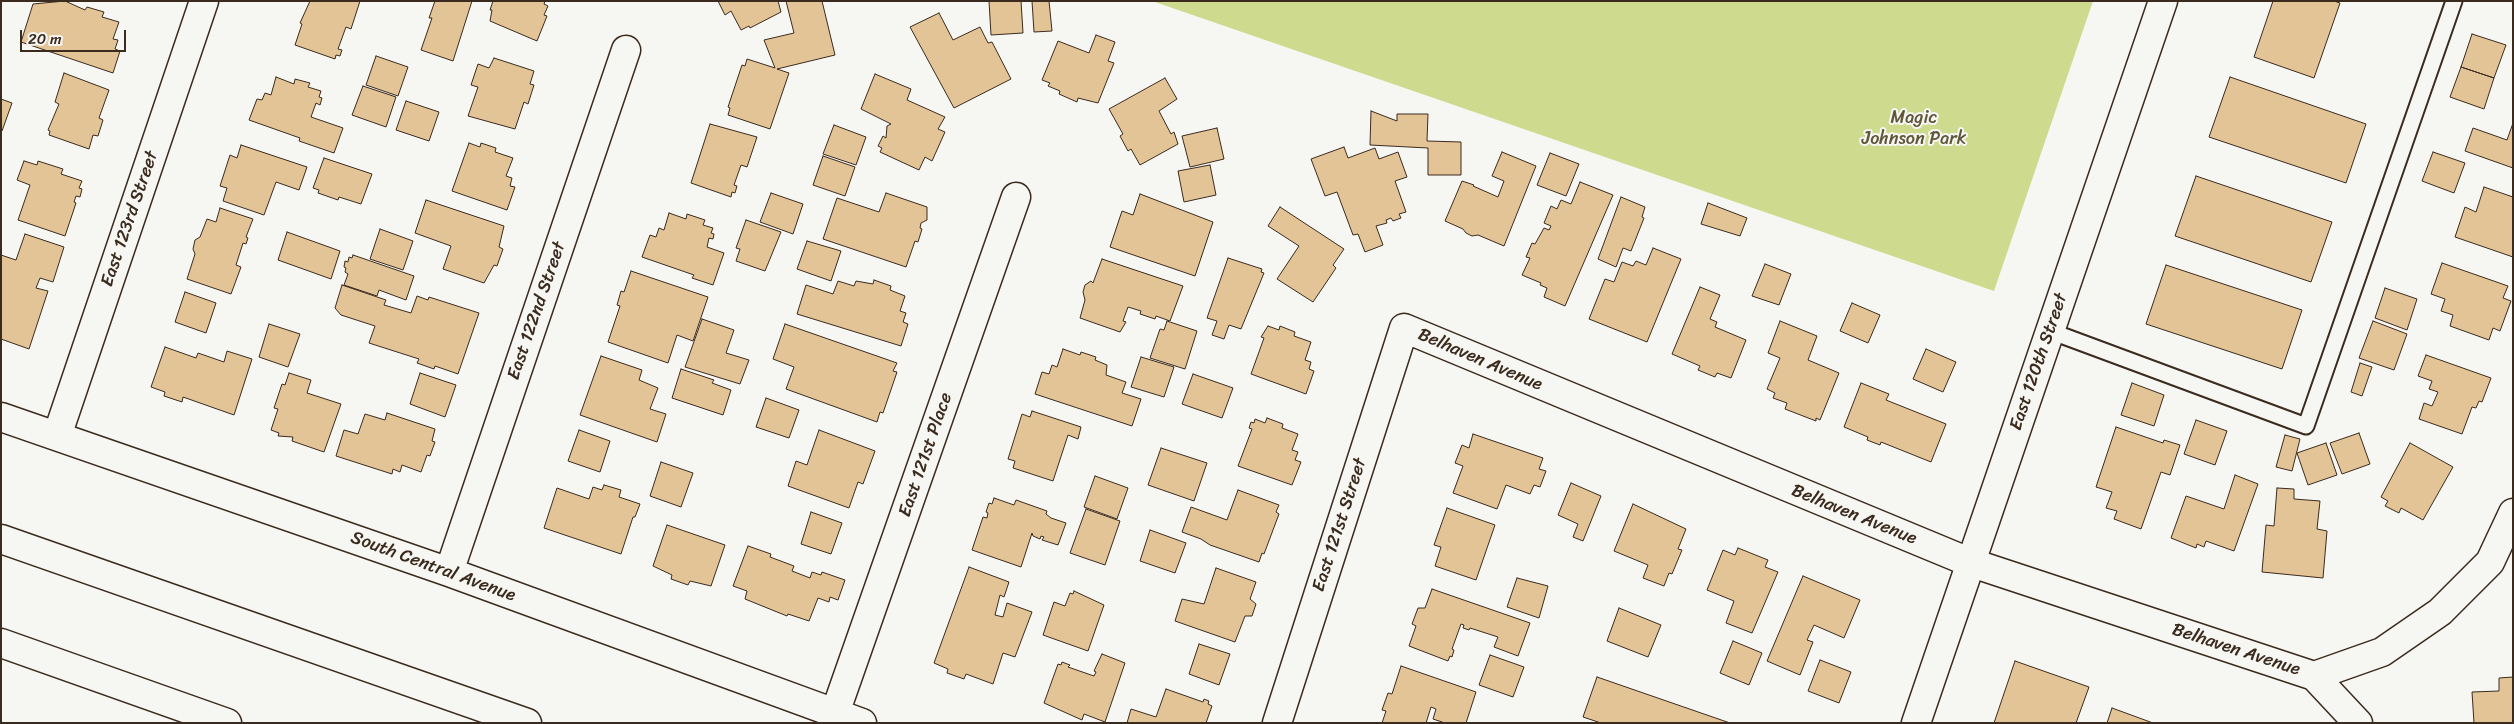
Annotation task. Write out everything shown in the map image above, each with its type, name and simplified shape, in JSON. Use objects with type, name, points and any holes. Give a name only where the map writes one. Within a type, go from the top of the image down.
[{"type":"street","name":"East 123rd Street","points":[[57,436],[204,1]]},
{"type":"street","name":"East 120th Street","points":[[1916,723],[1969,562],[2163,1]]},
{"type":"street","name":"East 122nd Street","points":[[449,572],[626,50]]},
{"type":"street","name":"East 121st Place","points":[[836,714],[1016,196]]},
{"type":"street","name":"Belhaven Avenue","points":[[1404,328],[1969,562],[2314,676]]},
{"type":"street","name":"East 121st Street","points":[[1277,723],[1404,328]]},
{"type":"street","name":"South Central Avenue","points":[[1,418],[449,572],[862,723]]},
{"type":"street","points":[[2358,723],[2314,676],[2382,652],[2440,612],[2490,562],[2513,513]]},
{"type":"street","points":[[1,539],[527,723]]},
{"type":"street","points":[[1,643],[227,723]]},
{"type":"lane","points":[[2050,330],[2306,426],[2454,1]]},
{"type":"green space","name":"Magic Johnson Park","points":[[1152,1],[2093,1],[1994,291]]},
{"type":"building","points":[[65,1],[85,10],[87,7],[104,12],[102,17],[119,22],[113,39],[118,40],[115,49],[120,51],[113,73],[21,42],[33,4]]},
{"type":"building","points":[[310,1],[360,1],[351,29],[346,27],[338,49],[342,50],[340,56],[336,55],[335,59],[295,45],[302,24],[300,23]]},
{"type":"building","points":[[435,1],[472,1],[453,61],[421,50],[432,18],[429,18]]},
{"type":"building","points":[[493,1],[545,1],[544,4],[548,6],[544,15],[547,16],[537,41],[490,21],[492,10],[490,10]]},
{"type":"building","points":[[718,1],[778,1],[781,12],[750,28],[749,26],[741,30],[731,11],[725,15]]},
{"type":"building","points":[[786,1],[822,1],[835,55],[777,69],[789,73],[770,129],[728,115],[730,108],[728,107],[742,65],[745,66],[747,59],[775,68],[764,40],[794,33]]},
{"type":"building","points":[[989,1],[1021,1],[1023,33],[991,35]]},
{"type":"building","points":[[1032,1],[1049,1],[1052,31],[1034,32]]},
{"type":"building","points":[[2273,1],[2334,1],[2340,3],[2314,78],[2254,57]]},
{"type":"building","points":[[939,13],[953,40],[980,27],[988,43],[992,42],[1011,79],[954,108],[910,27]]},
{"type":"building","points":[[2472,34],[2506,45],[2494,78],[2461,67]]},
{"type":"building","points":[[1096,35],[1115,42],[1108,61],[1114,63],[1098,103],[1078,98],[1077,102],[1059,94],[1060,91],[1048,86],[1050,83],[1042,80],[1058,41],[1089,53]]},
{"type":"building","points":[[376,56],[408,67],[398,96],[366,85]]},
{"type":"building","points":[[494,58],[534,71],[530,84],[534,85],[528,104],[524,102],[515,129],[468,116],[478,87],[471,85],[478,64],[489,68]]},
{"type":"building","points":[[2461,67],[2494,78],[2484,109],[2450,97]]},
{"type":"building","points":[[64,73],[109,90],[99,118],[103,120],[98,136],[93,135],[89,149],[49,135],[50,131],[48,130],[59,104],[55,102]]},
{"type":"building","points":[[875,74],[911,89],[907,100],[945,117],[938,129],[945,132],[932,161],[925,157],[919,170],[880,152],[882,148],[878,146],[883,136],[886,138],[887,126],[891,124],[861,109]]},
{"type":"building","points":[[276,77],[294,84],[295,79],[310,83],[308,87],[321,91],[319,97],[322,98],[320,105],[316,103],[311,117],[343,128],[334,153],[299,141],[300,138],[249,120],[257,99],[262,100],[265,93],[271,95]]},
{"type":"building","points":[[2230,77],[2366,124],[2346,183],[2209,137]]},
{"type":"building","points":[[1165,78],[1177,99],[1159,111],[1171,134],[1174,132],[1178,144],[1140,165],[1131,149],[1128,151],[1120,136],[1123,134],[1109,109]]},
{"type":"building","points":[[363,86],[396,97],[386,127],[352,115]]},
{"type":"building","points":[[1,99],[12,103],[2,131],[1,131]]},
{"type":"building","points":[[406,101],[439,112],[429,141],[396,130]]},
{"type":"building","points":[[1371,111],[1397,121],[1397,114],[1428,114],[1427,141],[1461,142],[1461,175],[1428,175],[1428,148],[1370,145]]},
{"type":"building","points":[[2513,123],[2513,168],[2465,151],[2473,128],[2507,140]]},
{"type":"building","points":[[710,124],[757,137],[747,167],[741,165],[734,185],[737,186],[735,193],[732,192],[731,197],[691,183]]},
{"type":"building","points":[[834,125],[866,137],[856,165],[823,154]]},
{"type":"building","points":[[1217,128],[1224,159],[1190,167],[1182,136]]},
{"type":"building","points":[[469,143],[480,147],[481,143],[496,148],[495,152],[513,158],[506,176],[512,178],[510,186],[515,187],[507,210],[452,191]]},
{"type":"building","points":[[241,145],[307,167],[299,190],[276,182],[264,215],[223,201],[227,188],[220,186],[230,155],[237,158]]},
{"type":"building","points":[[1344,147],[1348,158],[1375,148],[1379,159],[1398,152],[1407,177],[1395,181],[1406,212],[1399,214],[1401,218],[1393,221],[1391,218],[1386,220],[1387,223],[1376,226],[1383,245],[1365,252],[1358,234],[1353,235],[1337,192],[1325,196],[1311,159]]},
{"type":"building","points":[[1502,152],[1536,166],[1504,246],[1478,235],[1472,236],[1463,229],[1445,221],[1462,181],[1498,197],[1504,181],[1492,176]]},
{"type":"building","points":[[2433,152],[2465,163],[2454,193],[2422,181]]},
{"type":"building","points":[[1550,153],[1579,164],[1566,196],[1537,185]]},
{"type":"building","points":[[823,156],[855,167],[845,196],[813,185]]},
{"type":"building","points":[[324,158],[372,174],[361,204],[339,197],[338,200],[318,193],[319,190],[313,188]]},
{"type":"building","points":[[24,161],[37,165],[38,161],[63,169],[61,174],[82,181],[79,188],[82,189],[80,197],[76,196],[74,202],[76,203],[65,236],[18,220],[30,185],[17,180]]},
{"type":"building","points":[[1210,165],[1216,195],[1184,202],[1178,171]]},
{"type":"building","points":[[2196,176],[2332,222],[2311,282],[2175,236]]},
{"type":"building","points":[[1580,182],[1613,195],[1565,306],[1544,297],[1547,288],[1540,285],[1541,283],[1522,275],[1530,258],[1526,257],[1532,243],[1535,244],[1544,228],[1549,230],[1551,226],[1544,223],[1551,206],[1557,209],[1561,200],[1571,204]]},
{"type":"building","points":[[2484,187],[2513,197],[2513,257],[2455,237],[2465,207],[2476,212]]},
{"type":"building","points":[[771,193],[803,204],[793,234],[760,222]]},
{"type":"building","points":[[886,193],[927,207],[927,220],[921,223],[920,228],[922,229],[918,242],[915,241],[906,267],[823,239],[837,198],[879,212]]},
{"type":"building","points":[[1140,194],[1213,222],[1195,276],[1110,247],[1122,211],[1133,215]]},
{"type":"building","points":[[1621,197],[1645,207],[1642,217],[1644,218],[1631,251],[1623,248],[1616,267],[1598,259]]},
{"type":"building","points":[[426,200],[504,226],[499,247],[503,249],[497,266],[494,265],[484,283],[443,269],[451,246],[415,233]]},
{"type":"building","points":[[1708,203],[1747,218],[1740,236],[1701,224]]},
{"type":"building","points":[[1280,207],[1344,249],[1333,265],[1336,268],[1313,302],[1277,279],[1299,246],[1268,226]]},
{"type":"building","points":[[220,208],[253,219],[246,237],[248,238],[246,244],[243,243],[236,265],[241,267],[231,294],[187,279],[195,254],[193,249],[195,240],[200,237],[207,219],[216,222]]},
{"type":"building","points":[[669,213],[686,219],[687,214],[705,220],[703,225],[713,228],[711,233],[714,234],[713,239],[709,238],[707,247],[724,253],[713,285],[692,278],[694,275],[642,257],[650,235],[656,237],[659,228],[664,230]]},
{"type":"building","points":[[746,220],[781,232],[765,271],[736,261],[740,249],[736,248]]},
{"type":"building","points":[[380,229],[413,241],[403,270],[370,259]]},
{"type":"building","points":[[287,232],[340,251],[331,279],[278,260]]},
{"type":"building","points":[[25,234],[64,247],[53,282],[40,278],[36,288],[48,291],[29,349],[1,339],[1,255],[16,260]]},
{"type":"building","points":[[807,241],[841,251],[831,281],[797,269]]},
{"type":"building","points":[[1653,248],[1681,259],[1647,342],[1589,319],[1605,279],[1614,282],[1622,262],[1633,266],[1636,261],[1646,265]]},
{"type":"building","points":[[353,255],[414,276],[406,300],[379,290],[377,296],[344,285],[348,274],[345,272],[345,261],[348,262],[349,257],[352,258]]},
{"type":"building","points":[[1228,258],[1262,269],[1261,272],[1264,273],[1241,329],[1229,325],[1224,339],[1212,335],[1217,321],[1207,318]]},
{"type":"building","points":[[1102,259],[1183,286],[1170,321],[1156,316],[1155,319],[1140,314],[1141,311],[1128,307],[1123,321],[1126,322],[1120,332],[1080,318],[1085,300],[1083,292],[1085,285],[1091,281],[1093,283]]},
{"type":"building","points":[[2442,263],[2508,286],[2503,298],[2511,301],[2500,331],[2493,328],[2489,340],[2450,326],[2453,315],[2441,311],[2445,299],[2431,294]]},
{"type":"building","points":[[1765,264],[1791,274],[1779,305],[1752,296]]},
{"type":"building","points":[[2166,265],[2302,310],[2282,369],[2146,324]]},
{"type":"building","points":[[631,271],[708,297],[693,341],[677,335],[668,363],[608,342],[620,306],[617,305],[621,291],[624,292]]},
{"type":"building","points":[[874,280],[891,286],[890,290],[905,296],[900,311],[906,313],[903,322],[908,324],[901,346],[797,314],[806,285],[833,294],[838,281],[854,286],[856,281],[873,284]]},
{"type":"building","points":[[342,285],[386,300],[384,305],[411,313],[417,296],[428,300],[429,297],[479,313],[458,374],[435,366],[434,369],[417,363],[419,359],[369,343],[375,326],[341,315],[335,308]]},
{"type":"building","points":[[1700,287],[1720,295],[1710,319],[1717,322],[1715,327],[1746,340],[1731,378],[1717,373],[1715,377],[1698,370],[1700,366],[1672,354]]},
{"type":"building","points":[[2385,288],[2417,299],[2407,330],[2375,318]]},
{"type":"building","points":[[185,292],[216,303],[206,333],[175,322]]},
{"type":"building","points":[[1852,303],[1880,315],[1868,343],[1840,331]]},
{"type":"building","points":[[702,319],[734,330],[726,353],[749,360],[740,384],[685,367]]},
{"type":"building","points":[[1167,321],[1197,331],[1185,369],[1150,358],[1160,329],[1164,330]]},
{"type":"building","points":[[1780,321],[1817,336],[1808,360],[1839,373],[1820,420],[1816,418],[1816,421],[1785,409],[1787,403],[1773,398],[1775,393],[1767,389],[1780,358],[1768,353]]},
{"type":"building","points":[[2373,321],[2407,334],[2394,370],[2359,358]]},
{"type":"building","points":[[269,324],[300,334],[288,367],[259,357]]},
{"type":"building","points":[[785,324],[897,363],[893,371],[897,372],[883,413],[880,412],[877,422],[786,389],[794,367],[773,359]]},
{"type":"building","points":[[1268,326],[1279,330],[1280,326],[1295,332],[1294,336],[1311,342],[1305,360],[1311,362],[1309,369],[1314,371],[1306,394],[1251,374],[1264,338],[1261,337]]},
{"type":"building","points":[[165,347],[196,358],[198,353],[224,362],[227,351],[252,359],[234,415],[183,397],[182,402],[164,396],[165,392],[151,387]]},
{"type":"building","points":[[1063,349],[1080,355],[1081,352],[1096,357],[1095,360],[1107,365],[1106,375],[1126,382],[1122,393],[1141,399],[1132,426],[1035,394],[1042,372],[1049,374],[1052,365],[1057,367]]},
{"type":"building","points":[[1926,349],[1956,362],[1943,392],[1913,379]]},
{"type":"building","points":[[2426,355],[2491,378],[2482,402],[2479,401],[2476,408],[2472,407],[2462,434],[2419,419],[2424,403],[2432,406],[2438,392],[2429,389],[2432,381],[2418,376]]},
{"type":"building","points":[[601,356],[642,370],[639,380],[658,388],[650,409],[666,414],[657,442],[580,415]]},
{"type":"building","points":[[1141,357],[1174,367],[1164,397],[1131,387]]},
{"type":"building","points":[[2360,363],[2372,367],[2362,396],[2351,392]]},
{"type":"building","points":[[681,369],[714,380],[712,383],[731,390],[723,415],[672,398]]},
{"type":"building","points":[[289,373],[311,380],[307,393],[341,404],[324,452],[292,441],[293,437],[278,436],[279,433],[271,430],[278,409],[274,408],[282,384],[285,385]]},
{"type":"building","points":[[420,373],[456,385],[445,417],[410,404]]},
{"type":"building","points":[[1193,374],[1233,388],[1222,418],[1182,404]]},
{"type":"building","points":[[1861,383],[1889,394],[1886,400],[1946,424],[1931,462],[1881,442],[1880,445],[1867,440],[1868,437],[1844,427]]},
{"type":"building","points":[[2132,383],[2164,395],[2154,426],[2121,415]]},
{"type":"building","points":[[766,398],[799,410],[789,438],[756,427]]},
{"type":"building","points":[[1032,411],[1081,427],[1078,439],[1068,435],[1053,481],[1013,468],[1015,461],[1008,459],[1022,414],[1030,417]]},
{"type":"building","points":[[387,413],[435,429],[432,441],[435,442],[430,456],[427,455],[421,472],[402,465],[400,472],[393,469],[392,474],[336,456],[344,430],[358,434],[365,414],[385,420]]},
{"type":"building","points":[[1267,418],[1283,424],[1282,428],[1298,434],[1292,450],[1298,452],[1295,460],[1301,462],[1292,485],[1238,466],[1252,429],[1249,428],[1251,422],[1254,423],[1255,419],[1265,423]]},
{"type":"building","points":[[2196,420],[2227,431],[2215,465],[2184,454]]},
{"type":"building","points":[[2116,427],[2163,443],[2164,440],[2180,445],[2170,475],[2161,472],[2141,529],[2114,519],[2117,511],[2106,508],[2112,492],[2096,487]]},
{"type":"building","points":[[579,430],[610,441],[600,472],[568,461]]},
{"type":"building","points":[[819,430],[875,451],[863,484],[858,482],[849,508],[788,486],[796,461],[807,465]]},
{"type":"building","points":[[2359,433],[2370,464],[2342,474],[2330,443]]},
{"type":"building","points":[[1473,434],[1543,458],[1539,469],[1546,471],[1540,487],[1534,485],[1530,494],[1506,485],[1497,509],[1453,493],[1463,466],[1455,463],[1462,445],[1469,448]]},
{"type":"building","points":[[2285,435],[2300,439],[2292,471],[2276,467]]},
{"type":"building","points":[[2326,443],[2337,475],[2308,485],[2297,453]]},
{"type":"building","points":[[2410,443],[2453,467],[2423,520],[2401,508],[2399,513],[2385,506],[2388,501],[2381,497]]},
{"type":"building","points":[[1161,448],[1207,463],[1194,501],[1148,485]]},
{"type":"building","points":[[661,462],[693,473],[681,507],[650,496]]},
{"type":"building","points":[[2235,475],[2258,484],[2234,551],[2206,541],[2204,547],[2197,544],[2196,548],[2171,538],[2186,496],[2224,509]]},
{"type":"building","points":[[1095,476],[1128,488],[1117,519],[1084,507]]},
{"type":"building","points":[[1571,483],[1601,496],[1583,541],[1573,537],[1578,524],[1558,515]]},
{"type":"building","points":[[604,485],[621,490],[619,497],[640,504],[635,517],[633,517],[621,554],[544,528],[557,488],[589,499],[593,487],[602,490]]},
{"type":"building","points":[[2277,488],[2294,489],[2294,499],[2320,501],[2317,529],[2327,531],[2323,578],[2262,572],[2266,525],[2274,526]]},
{"type":"building","points":[[1238,490],[1279,505],[1276,512],[1279,514],[1264,554],[1262,553],[1259,562],[1210,545],[1201,539],[1182,532],[1191,507],[1227,520]]},
{"type":"building","points":[[994,498],[1014,505],[1016,500],[1047,511],[1046,514],[1051,518],[1066,523],[1058,545],[1042,540],[1044,537],[1041,536],[1040,539],[1033,536],[1032,533],[1021,567],[972,550],[983,517],[987,518],[988,513],[986,512],[989,503],[992,504]]},
{"type":"building","points":[[1633,504],[1686,529],[1678,549],[1682,550],[1672,574],[1669,573],[1664,586],[1643,578],[1648,565],[1614,551]]},
{"type":"building","points":[[1447,508],[1495,525],[1476,580],[1435,566],[1441,547],[1434,545]]},
{"type":"building","points":[[1086,509],[1120,521],[1105,565],[1070,553]]},
{"type":"building","points":[[811,512],[842,523],[831,554],[801,544]]},
{"type":"building","points":[[667,525],[725,545],[711,586],[690,581],[688,585],[671,579],[672,575],[653,566]]},
{"type":"building","points":[[1150,530],[1186,543],[1175,573],[1140,561]]},
{"type":"building","points":[[748,546],[771,554],[770,557],[794,566],[792,571],[810,578],[812,572],[821,575],[822,572],[845,580],[838,600],[830,597],[829,602],[818,598],[809,621],[788,614],[787,616],[745,599],[747,591],[733,586]]},
{"type":"building","points":[[1738,548],[1768,560],[1765,567],[1778,572],[1752,633],[1726,623],[1734,601],[1707,590],[1723,550],[1735,555]]},
{"type":"building","points":[[969,567],[1009,582],[1004,597],[1000,595],[995,615],[1003,617],[1007,603],[1032,612],[1015,657],[1003,653],[993,684],[966,674],[964,679],[947,673],[948,669],[934,663]]},
{"type":"building","points":[[1216,568],[1256,582],[1250,599],[1256,604],[1252,616],[1245,616],[1235,642],[1175,621],[1182,599],[1204,604]]},
{"type":"building","points":[[1803,576],[1860,600],[1844,638],[1814,625],[1807,640],[1813,642],[1800,675],[1767,661]]},
{"type":"building","points":[[1517,578],[1548,586],[1539,618],[1507,607]]},
{"type":"building","points":[[1432,589],[1530,623],[1518,656],[1494,647],[1498,637],[1470,628],[1469,630],[1463,628],[1464,625],[1461,624],[1452,649],[1454,650],[1452,657],[1450,656],[1448,661],[1409,646],[1416,626],[1412,624],[1418,608],[1425,608]]},
{"type":"building","points":[[1074,591],[1104,605],[1088,651],[1043,635],[1054,602],[1065,606],[1070,593],[1073,594]]},
{"type":"building","points":[[1619,608],[1661,625],[1648,657],[1607,641]]},
{"type":"building","points":[[1733,641],[1762,653],[1749,685],[1720,673]]},
{"type":"building","points":[[1199,644],[1230,654],[1219,685],[1189,674]]},
{"type":"building","points":[[1102,654],[1125,663],[1105,722],[1084,714],[1082,720],[1044,703],[1058,664],[1061,665],[1062,662],[1070,665],[1068,667],[1094,676],[1096,672],[1094,671]]},
{"type":"building","points":[[1490,655],[1524,667],[1513,697],[1479,685]]},
{"type":"building","points":[[1820,660],[1851,672],[1839,703],[1808,691]]},
{"type":"building","points":[[2015,661],[2089,687],[2076,723],[1994,723]]},
{"type":"building","points":[[1401,666],[1476,692],[1466,723],[1445,723],[1433,719],[1436,709],[1431,707],[1426,723],[1382,723],[1386,711],[1382,710],[1388,693],[1392,694]]},
{"type":"building","points":[[1597,677],[1730,723],[1601,723],[1583,717]]},
{"type":"building","points":[[2513,677],[2513,723],[2474,723],[2472,692],[2499,691],[2499,678]]},
{"type":"building","points":[[1166,689],[1203,702],[1204,699],[1209,701],[1208,704],[1212,706],[1206,723],[1127,723],[1131,709],[1156,717]]},
{"type":"building","points":[[2112,708],[2153,723],[2107,723]]}]
